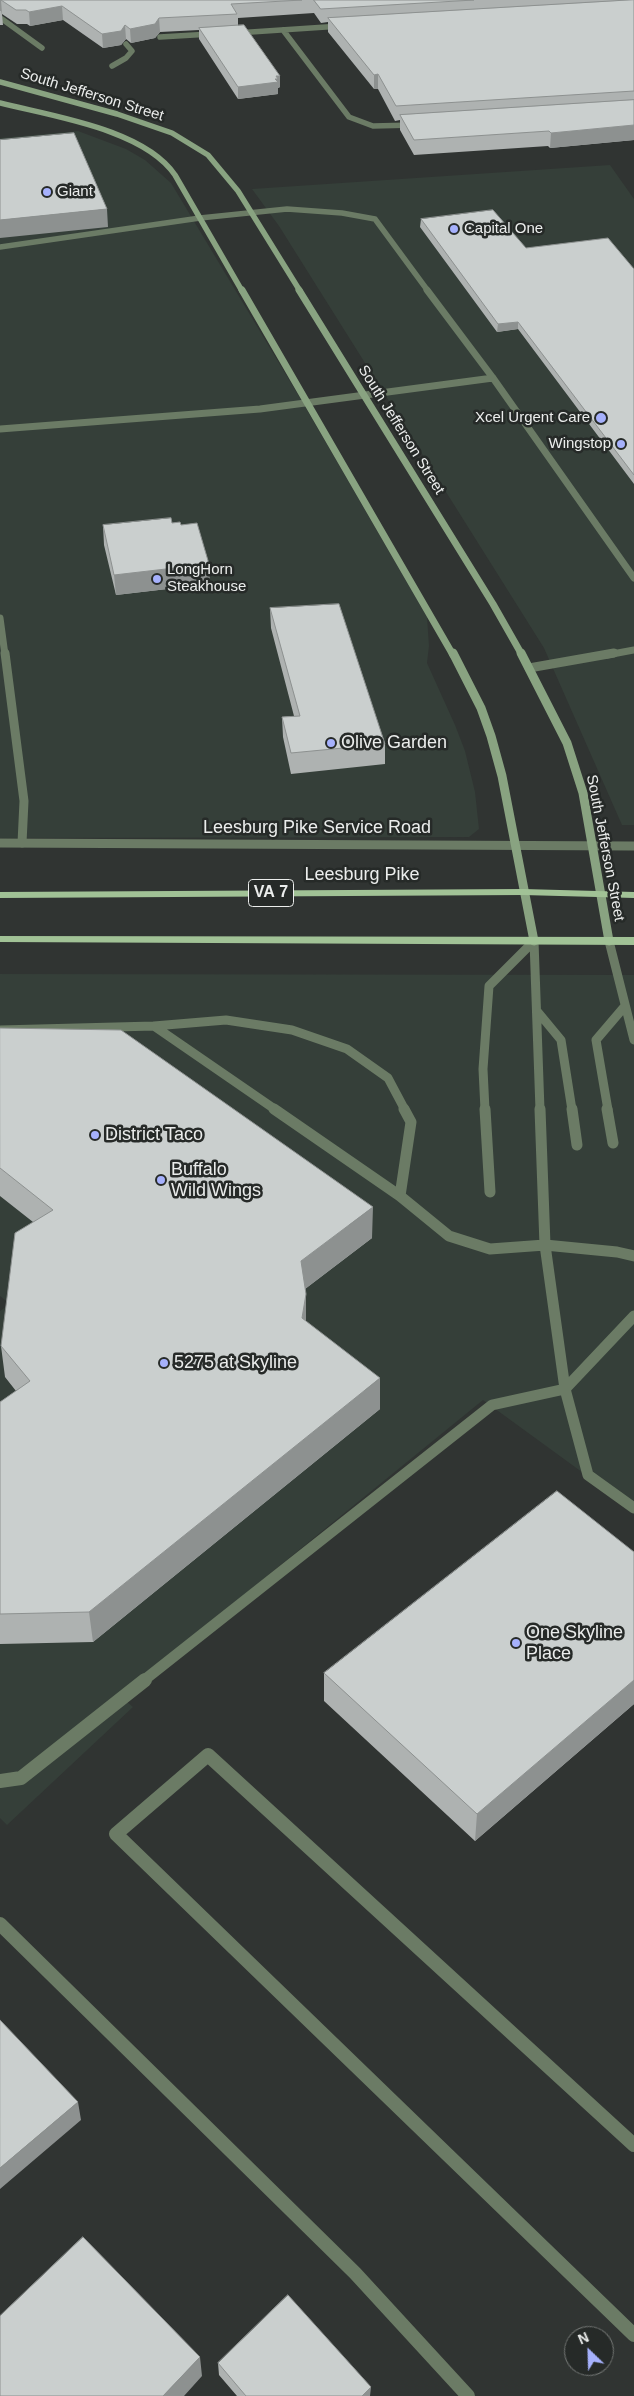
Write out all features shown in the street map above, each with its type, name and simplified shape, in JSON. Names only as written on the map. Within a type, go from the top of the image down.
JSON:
[{"type":"main road","name":"Leesburg Pike","points":[[0,895],[523,892],[634,895]]},
{"type":"main road","points":[[0,939],[634,941]]},
{"type":"street","points":[[2,19],[42,48]]},
{"type":"street","points":[[226,33],[352,26]]},
{"type":"street","points":[[283,30],[349,118],[364,124],[387,126],[426,124]]},
{"type":"street","points":[[160,37],[217,34]]},
{"type":"street","points":[[112,66],[126,58],[132,51],[126,44]]},
{"type":"street","name":"South Jefferson Street","points":[[0,82],[116,114],[172,133],[208,154],[238,191],[493,604],[529,668],[567,743],[583,794],[599,894],[609,941]]},
{"type":"street","name":"South Jefferson Street","points":[[0,103],[127,140],[152,154],[168,166],[452,652],[481,708],[502,776],[534,941]]},
{"type":"street","points":[[0,247],[200,218],[286,210],[342,213],[375,219],[493,378],[634,578]]},
{"type":"street","points":[[0,429],[260,409],[307,401],[493,378]]},
{"type":"street","points":[[0,618],[24,801],[22,843]]},
{"type":"street","points":[[529,668],[634,650]]},
{"type":"street","name":"Leesburg Pike Service Road","points":[[0,843],[634,846]]},
{"type":"street","points":[[534,941],[545,1245],[565,1389],[588,1475],[634,1508]]},
{"type":"street","points":[[490,1192],[483,1069],[489,986],[534,941]]},
{"type":"street","points":[[609,941],[634,1040]]},
{"type":"street","points":[[612,1143],[596,1040],[625,1006]]},
{"type":"street","points":[[537,1011],[561,1040],[577,1145]]},
{"type":"street","points":[[0,1030],[154,1026],[226,1020],[292,1030],[347,1049],[388,1078],[411,1122],[406,1166],[400,1196]]},
{"type":"street","points":[[154,1026],[400,1196],[449,1236],[490,1249],[545,1245],[617,1252],[634,1256]]},
{"type":"street","points":[[0,1781],[21,1778],[492,1405],[565,1389],[634,1316]]},
{"type":"street","points":[[634,2144],[208,1755],[116,1834],[634,2335]]},
{"type":"street","points":[[0,1924],[355,2273],[468,2396]]},
{"type":"shaded area","points":[[78,131],[126,149],[145,160],[171,183],[300,398],[427,617],[429,646],[427,663],[465,751],[475,792],[479,829],[469,837],[0,838],[0,138]]},
{"type":"shaded area","points":[[610,165],[634,199],[634,825],[622,825],[544,648],[279,226],[252,189]]},
{"type":"shaded area","points":[[0,974],[634,975],[634,1510],[483,1400],[120,1696],[133,1707],[7,1825],[0,1818],[0,1311],[10,1304],[0,1296]]},
{"type":"building","points":[[1,0],[302,0],[231,4],[237,14],[159,18],[155,24],[130,29],[125,25],[121,31],[102,34],[62,6],[29,12],[26,10],[16,10]]},
{"type":"building","points":[[314,0],[474,0],[321,9]]},
{"type":"building","points":[[634,0],[634,91],[396,106],[378,74],[374,75],[328,18]]},
{"type":"building","points":[[244,25],[280,76],[276,76],[278,79],[275,79],[278,82],[238,87],[199,28]]},
{"type":"building","points":[[634,100],[634,125],[551,133],[549,131],[414,140],[400,115]]},
{"type":"building","name":"Giant","points":[[74,133],[107,209],[0,220],[0,140]]},
{"type":"building","points":[[493,210],[526,248],[608,238],[634,269],[634,475],[518,322],[498,324],[421,219]]},
{"type":"building","points":[[171,518],[172,523],[180,522],[181,525],[197,523],[209,564],[114,575],[103,525]]},
{"type":"building","points":[[339,604],[385,744],[291,753],[282,717],[300,716],[270,608]]},
{"type":"building","name":"5275 at Skyline","points":[[0,1028],[121,1030],[373,1207],[301,1261],[306,1294],[302,1318],[380,1378],[89,1612],[0,1614],[0,1402],[30,1381],[1,1346],[15,1233],[53,1210],[0,1168]]},
{"type":"building","name":"One Skyline Place","points":[[557,1491],[634,1552],[634,1680],[477,1814],[324,1673]]},
{"type":"building","points":[[0,2020],[78,2102],[0,2168]]},
{"type":"building","points":[[83,2237],[200,2357],[163,2396],[0,2396],[0,2316]]},
{"type":"building","points":[[288,2295],[371,2387],[362,2396],[246,2396],[218,2363]]},
{"type":"place","name":"Giant","points":[[47,192]]},
{"type":"place","name":"Capital One","points":[[454,229]]},
{"type":"place","name":"Xcel Urgent Care","points":[[601,418]]},
{"type":"place","name":"Wingstop","points":[[621,444]]},
{"type":"place","name":"LongHorn Steakhouse","points":[[157,579]]},
{"type":"place","name":"Olive Garden","points":[[331,743]]},
{"type":"place","name":"District Taco","points":[[95,1135]]},
{"type":"place","name":"Buffalo Wild Wings","points":[[161,1180]]},
{"type":"place","name":"5275 at Skyline","points":[[164,1363]]},
{"type":"place","name":"One Skyline Place","points":[[516,1643]]}]
